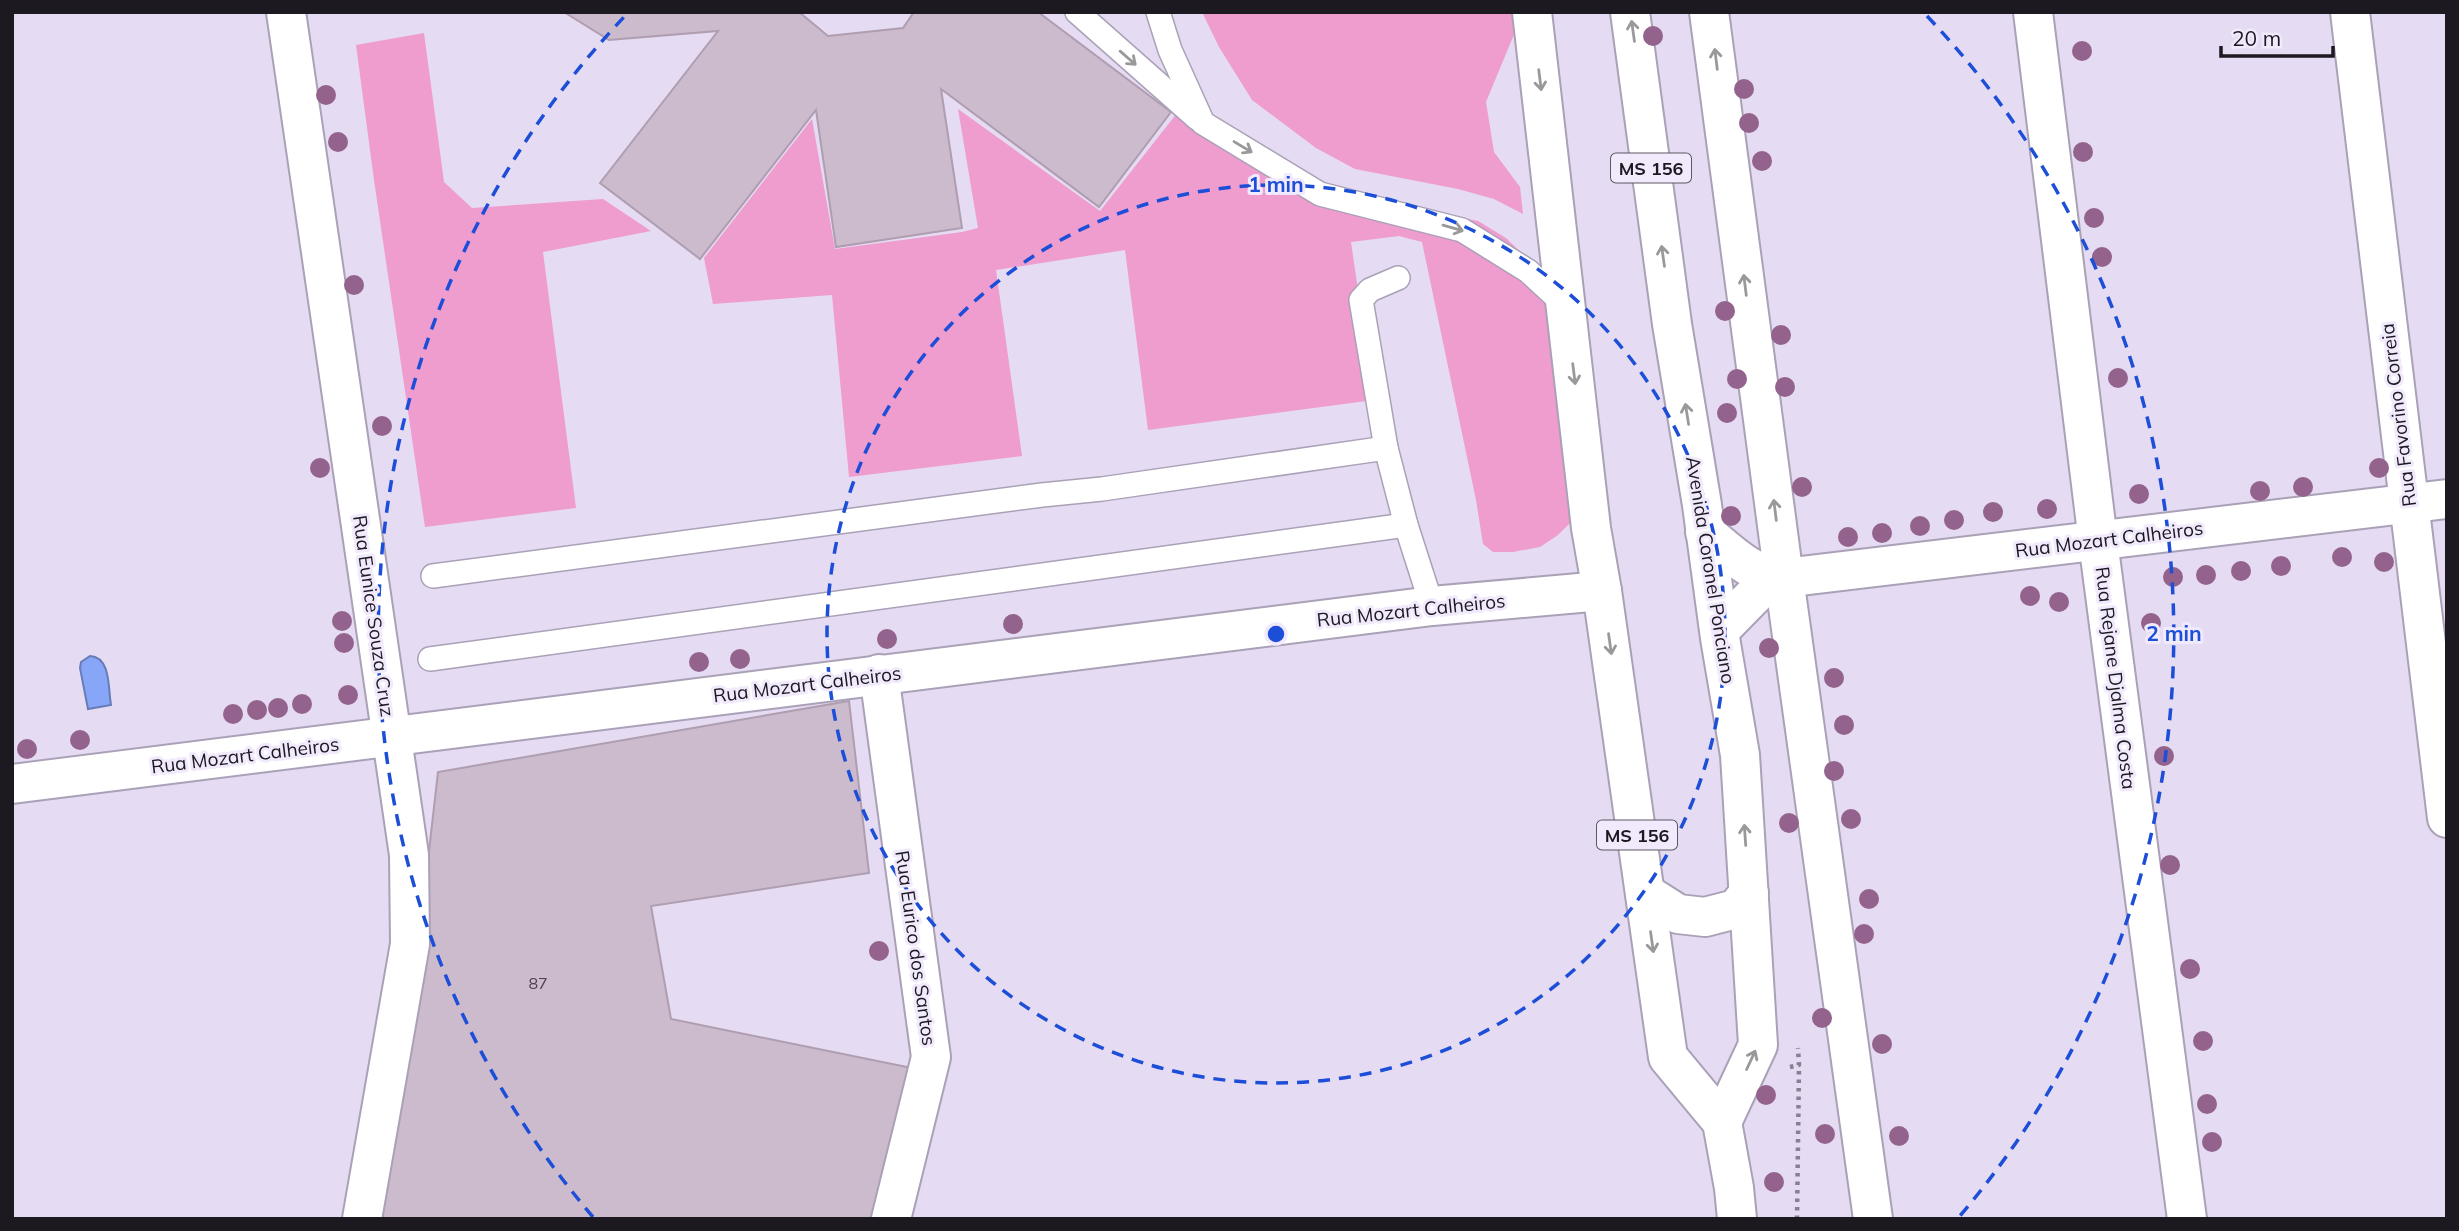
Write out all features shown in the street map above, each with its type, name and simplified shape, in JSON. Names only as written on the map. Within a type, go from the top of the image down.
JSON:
[{"type":"street","name":"Rua Eunice Souza Cruz","points":[[286,12],[409,855],[410,944],[362,1219]]},
{"type":"street","points":[[1532,12],[1566,306]]},
{"type":"street","name":"Avenida Coronel Ponciano","points":[[1630,12],[1672,324],[1740,755],[1758,1045],[1722,1122]]},
{"type":"street","points":[[1709,12],[1777,578],[1873,1219]]},
{"type":"street","name":"Rua Rejane Djalma Costa","points":[[2033,12],[2098,541],[2187,1219]]},
{"type":"street","name":"Rua Favorino Correia","points":[[2350,12],[2447,818]]},
{"type":"street","name":"MS 156","points":[[1566,306],[1591,528],[1668,1057],[1722,1122],[1737,1219]]},
{"type":"street","name":"Rua Mozart Calheiros","points":[[1777,578],[2447,499]]},
{"type":"street","points":[[1705,532],[1742,563],[1777,578]]},
{"type":"street","points":[[1720,630],[1777,578]]},
{"type":"street","name":"Rua Mozart Calheiros","points":[[12,784],[1432,606],[1602,591]]},
{"type":"street","name":"Rua Eurico dos Santos","points":[[879,674],[931,1057],[891,1219]]},
{"type":"street","points":[[1645,893],[1678,914],[1705,917],[1735,909],[1749,893]]},
{"type":"lane","points":[[1077,12],[1203,123],[1320,194],[1462,230],[1528,271],[1566,306]]},
{"type":"lane","points":[[1158,12],[1170,50],[1203,123]]},
{"type":"lane","points":[[1398,278],[1370,290],[1361,300],[1385,448],[1432,606]]},
{"type":"lane","points":[[433,576],[1102,489],[1385,448]]},
{"type":"lane","points":[[430,659],[1406,525]]},
{"type":"path","points":[[1797,1219],[1799,1065]]},
{"type":"shaded area","points":[[1202,12],[1519,12],[1520,20],[1486,102],[1494,152],[1520,187],[1523,214],[1494,199],[1458,189],[1355,169],[1316,148],[1252,100],[1219,47]]},
{"type":"shaded area","points":[[424,33],[444,182],[472,208],[603,199],[651,231],[543,252],[576,508],[425,527],[356,45]]},
{"type":"shaded area","points":[[1181,108],[1328,187],[1478,221],[1506,238],[1534,265],[1556,331],[1575,518],[1558,535],[1540,547],[1513,552],[1493,552],[1483,544],[1422,242],[1399,236],[1351,242],[1374,400],[1148,430],[1125,250],[996,270],[1022,456],[849,477],[832,295],[713,304],[704,258],[812,119],[835,249],[978,228],[958,109],[1100,211]]},
{"type":"water","points":[[90,656],[97,658],[105,667],[111,705],[88,709],[80,668],[81,662]]},
{"type":"building","points":[[564,12],[799,12],[828,36],[903,28],[914,12],[1038,12],[1171,112],[1099,207],[941,89],[962,228],[836,247],[816,110],[700,259],[600,183],[718,31],[609,40]]},
{"type":"building","points":[[849,701],[869,873],[651,906],[671,1019],[912,1068],[873,1219],[369,1219],[418,948],[438,772]]}]
